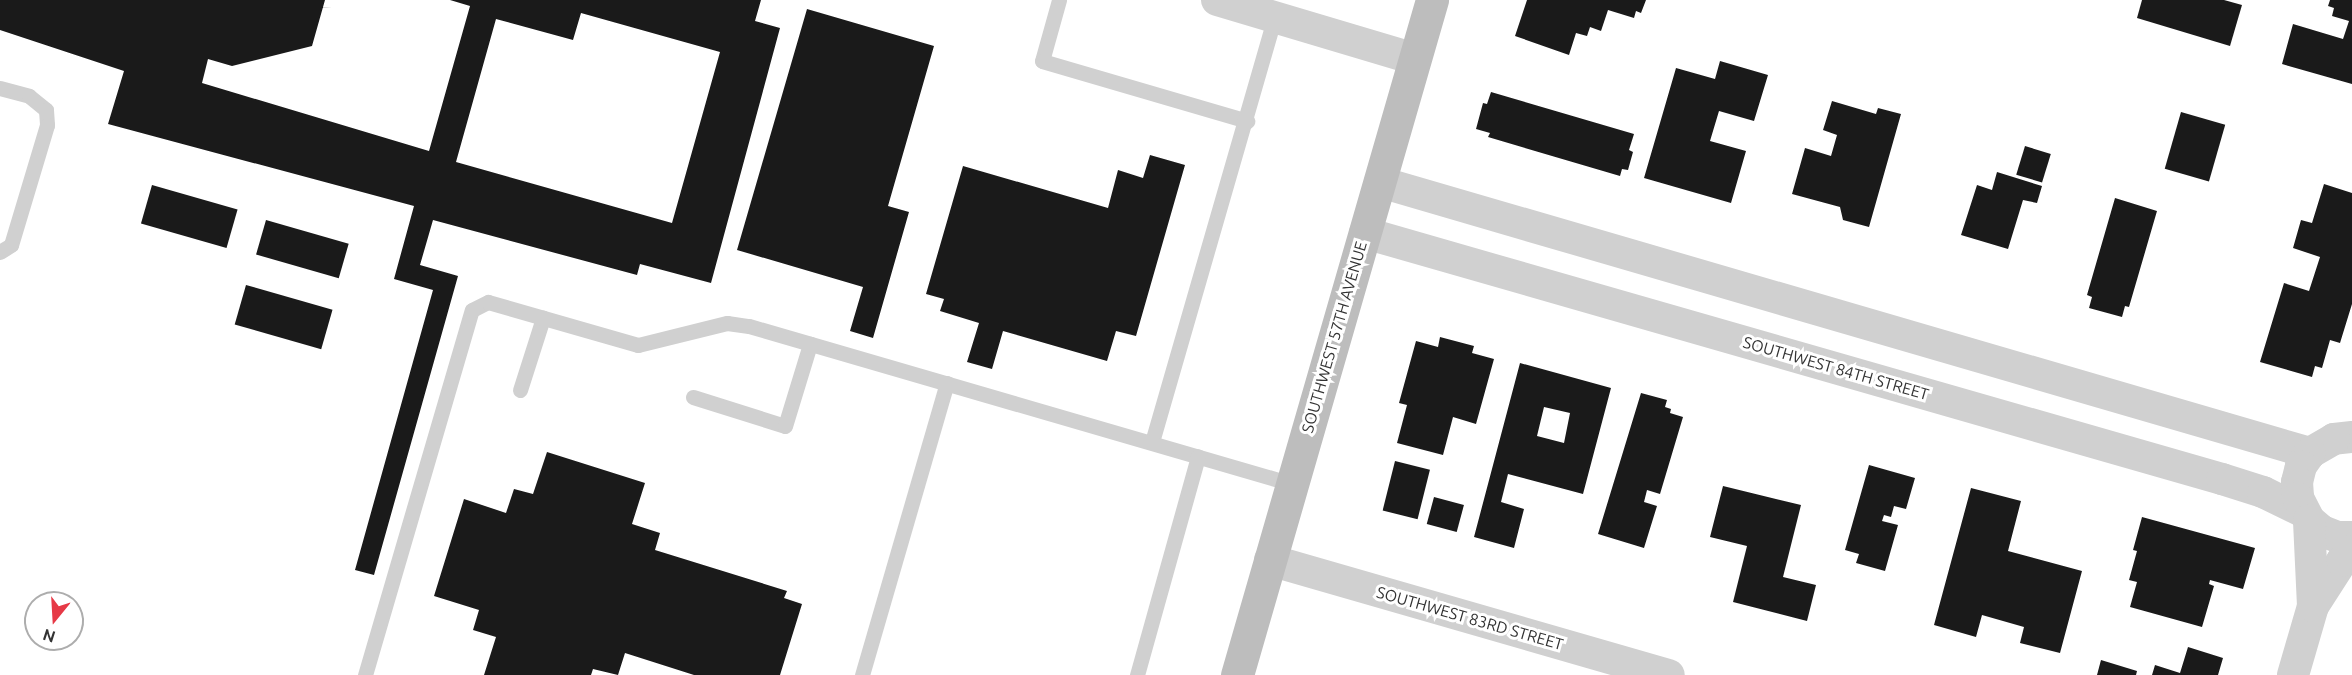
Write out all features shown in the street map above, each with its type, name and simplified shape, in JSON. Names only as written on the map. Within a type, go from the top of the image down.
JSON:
[{"type":"main road","name":"SOUTHWEST 57TH AVENUE","points":[[1237,675],[1432,0]]},
{"type":"street","points":[[1217,0],[1415,58]]},
{"type":"street","points":[[1380,182],[2337,438]]},
{"type":"street","name":"SOUTHWEST 84TH STREET","points":[[1365,233],[2233,482],[2268,495],[2306,516],[2322,531],[2338,537],[2352,537]]},
{"type":"street","points":[[2313,606],[2306,516],[2298,498],[2297,482],[2301,466],[2337,438]]},
{"type":"street","points":[[2293,675],[2313,606],[2342,561],[2352,551]]},
{"type":"street","name":"SOUTHWEST 83RD STREET","points":[[1270,560],[1669,675]]},
{"type":"lane","points":[[1059,0],[1042,61],[1247,121]]},
{"type":"lane","points":[[1152,442],[1247,121],[1275,16]]},
{"type":"lane","points":[[0,88],[29,96],[46,110],[47,125],[11,245],[0,252]]},
{"type":"lane","points":[[365,675],[472,310],[488,302],[638,345],[727,324],[749,326],[1292,484]]},
{"type":"lane","points":[[520,390],[543,318]]},
{"type":"lane","points":[[693,397],[785,426],[810,344]]},
{"type":"lane","points":[[862,675],[947,383]]},
{"type":"lane","points":[[1137,675],[1198,456]]},
{"type":"building","points":[[0,0],[325,0],[312,46],[232,66],[208,59],[202,83],[429,151],[470,6],[450,0],[761,0],[755,21],[780,28],[711,283],[640,264],[637,275],[433,220],[420,265],[458,276],[374,575],[355,570],[433,290],[394,279],[414,206],[108,124],[124,71],[0,30]],"holes":[[[581,13],[720,52],[672,223],[456,162],[496,19],[573,40]]]},
{"type":"building","points":[[1527,0],[1646,0],[1641,13],[1636,11],[1634,18],[1608,10],[1601,31],[1590,27],[1587,36],[1576,33],[1569,55],[1515,36]]},
{"type":"building","points":[[2142,0],[2224,0],[2242,5],[2230,46],[2137,18]]},
{"type":"building","points":[[2330,0],[2352,0],[2352,84],[2282,64],[2293,24],[2343,39],[2349,21],[2332,16],[2334,8],[2328,6]]},
{"type":"building","points":[[807,9],[934,46],[888,206],[909,212],[873,338],[850,331],[863,287],[737,250]]},
{"type":"building","points":[[1720,61],[1768,75],[1754,121],[1719,111],[1710,141],[1746,151],[1731,203],[1644,178],[1676,68],[1715,79]]},
{"type":"building","points":[[1491,92],[1634,134],[1629,150],[1633,152],[1628,170],[1622,169],[1620,176],[1488,137],[1490,133],[1476,129],[1483,103],[1487,104]]},
{"type":"building","points":[[1832,101],[1876,114],[1878,108],[1901,114],[1869,227],[1843,220],[1840,207],[1792,194],[1805,148],[1831,156],[1837,135],[1823,130]]},
{"type":"building","points":[[2181,112],[2225,125],[2209,181],[2165,169]]},
{"type":"building","points":[[2025,146],[2051,154],[2042,183],[2016,175]]},
{"type":"building","points":[[1150,155],[1185,165],[1136,336],[1116,331],[1107,361],[1003,331],[992,369],[967,362],[979,323],[940,311],[944,299],[926,294],[963,166],[1108,208],[1118,170],[1143,178]]},
{"type":"building","points":[[1997,172],[2042,186],[2037,203],[2023,200],[2008,249],[1961,235],[1977,185],[1992,190]]},
{"type":"building","points":[[2324,184],[2352,193],[2352,304],[2340,343],[2330,340],[2322,368],[2315,366],[2312,377],[2260,362],[2284,283],[2309,291],[2320,257],[2293,248],[2301,220],[2312,223]]},
{"type":"building","points":[[152,185],[238,210],[227,248],[141,223]]},
{"type":"building","points":[[2115,198],[2157,211],[2129,307],[2125,306],[2122,317],[2089,308],[2092,297],[2087,295]]},
{"type":"building","points":[[266,220],[349,244],[339,278],[256,255]]},
{"type":"building","points":[[246,285],[333,310],[321,349],[235,324]]},
{"type":"building","points":[[1440,337],[1474,346],[1472,353],[1494,359],[1476,424],[1453,417],[1443,455],[1397,443],[1407,405],[1399,403],[1416,341],[1438,347]]},
{"type":"building","points":[[1520,363],[1611,388],[1583,494],[1508,474],[1501,502],[1524,509],[1514,548],[1474,537]],"holes":[[[1544,407],[1570,413],[1564,443],[1537,436]]]},
{"type":"building","points":[[1641,393],[1667,400],[1665,407],[1671,409],[1670,413],[1683,417],[1660,494],[1647,490],[1644,502],[1657,506],[1644,548],[1598,534]]},
{"type":"building","points":[[547,452],[645,483],[632,524],[660,533],[655,550],[787,591],[784,598],[802,604],[780,675],[694,675],[625,653],[618,675],[593,669],[591,675],[484,675],[496,637],[473,630],[479,610],[434,596],[464,499],[506,513],[514,489],[533,494]]},
{"type":"building","points":[[1395,461],[1430,470],[1418,519],[1383,510]]},
{"type":"building","points":[[1869,465],[1915,478],[1906,509],[1894,506],[1891,517],[1884,515],[1882,521],[1898,525],[1885,571],[1856,563],[1859,554],[1845,550]]},
{"type":"building","points":[[1723,486],[1801,505],[1783,577],[1816,585],[1807,621],[1733,602],[1747,546],[1710,537]]},
{"type":"building","points":[[1971,488],[2021,501],[2008,551],[2082,571],[2060,653],[2020,643],[2024,627],[1982,615],[1976,637],[1934,625]]},
{"type":"building","points":[[1434,497],[1464,505],[1457,532],[1427,524]]},
{"type":"building","points":[[2142,517],[2255,548],[2243,589],[2210,580],[2209,584],[2214,586],[2202,627],[2130,607],[2137,582],[2129,580],[2137,551],[2133,550]]},
{"type":"building","points":[[2188,647],[2223,658],[2218,675],[2152,675],[2155,665],[2180,673]]},
{"type":"building","points":[[2101,660],[2137,671],[2136,675],[2097,675]]}]
